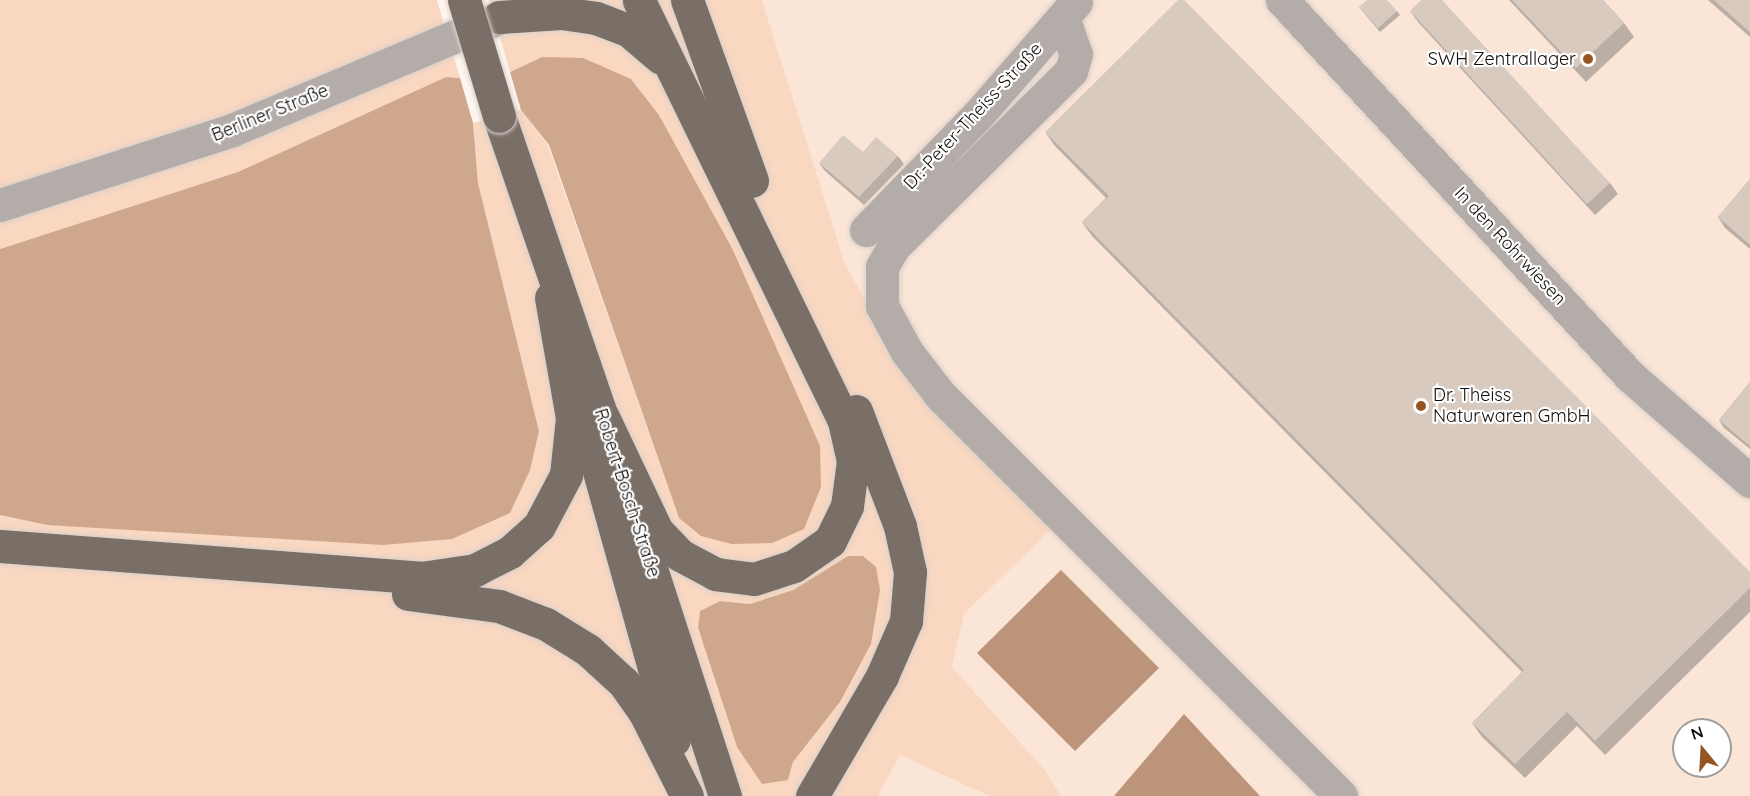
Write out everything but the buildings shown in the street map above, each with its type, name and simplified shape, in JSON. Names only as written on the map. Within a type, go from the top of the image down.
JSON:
[{"type":"main road","name":"Robert-Bosch-Straße","points":[[464,0],[523,192],[603,417],[725,796]]},
{"type":"main road","points":[[603,417],[657,531],[680,555],[715,574],[754,579],[794,566],[830,541],[847,506],[853,461],[844,421],[639,0]]},
{"type":"main road","points":[[687,0],[739,151],[878,459],[910,572],[906,621],[897,643],[812,796]]},
{"type":"main road","points":[[499,17],[561,13],[596,18],[628,30],[670,66]]},
{"type":"main road","name":"Robert-Bosch-Straße","points":[[523,192],[688,796]]},
{"type":"main road","points":[[440,587],[510,552],[539,526],[558,496],[572,418],[551,298]]},
{"type":"main road","points":[[0,546],[401,585]]},
{"type":"main road","points":[[0,566],[440,587],[499,606],[546,624],[588,650],[624,683],[645,713],[688,796]]},
{"type":"street","name":"Berliner Straße","points":[[0,205],[232,130],[499,17],[532,0]]},
{"type":"street","name":"In den Rohrwiesen","points":[[1282,0],[1631,377],[1750,481]]},
{"type":"street","name":"Dr.-Peter-Theiss-Straße","points":[[866,230],[1070,9]]},
{"type":"street","points":[[1070,9],[1076,54],[1071,71],[894,246],[880,278],[882,306],[907,352],[941,396],[1341,796]]},
{"type":"shaded area","points":[[0,0],[437,0],[460,78],[446,77],[238,172],[0,249]]},
{"type":"shaded area","points":[[489,0],[762,0],[845,264],[911,381],[1056,524],[964,614],[952,667],[1044,769],[1061,796],[989,796],[900,755],[878,796],[0,796],[0,515],[47,525],[539,431],[478,183],[473,123],[521,110],[548,145],[679,518],[732,248],[659,115],[631,79],[542,57],[510,72]],"holes":[[[848,556],[840,702],[793,762],[788,780],[737,747],[698,629],[700,611],[720,601],[750,604],[793,590]]]},
{"type":"shaded area","points":[[762,0],[1750,0],[1750,796],[1061,796],[1044,769],[952,667],[964,614],[1056,523],[911,381],[845,264]]},
{"type":"shaded area","points":[[542,57],[583,58],[631,79],[659,115],[732,248],[820,446],[821,487],[804,529],[772,543],[732,544],[701,536],[679,518],[549,145],[521,110],[510,72]]},
{"type":"shaded area","points":[[446,77],[460,78],[473,123],[478,183],[539,431],[530,470],[510,513],[452,539],[383,545],[47,525],[0,515],[0,249],[238,172]]},
{"type":"shaded area","points":[[848,556],[863,556],[876,567],[880,590],[871,644],[840,702],[793,762],[788,780],[762,784],[737,747],[698,628],[700,611],[720,601],[750,604],[793,590]]},
{"type":"shaded area","points":[[1061,570],[1159,668],[1075,751],[977,653]]},
{"type":"shaded area","points":[[1184,714],[1260,796],[1114,796]]},
{"type":"shaded area","points":[[900,755],[989,796],[878,796]]},
{"type":"place","name":"SWH Zentrallager","points":[[1588,59]]},
{"type":"place","name":"Dr. Theiss Naturwaren GmbH","points":[[1421,406]]}]
